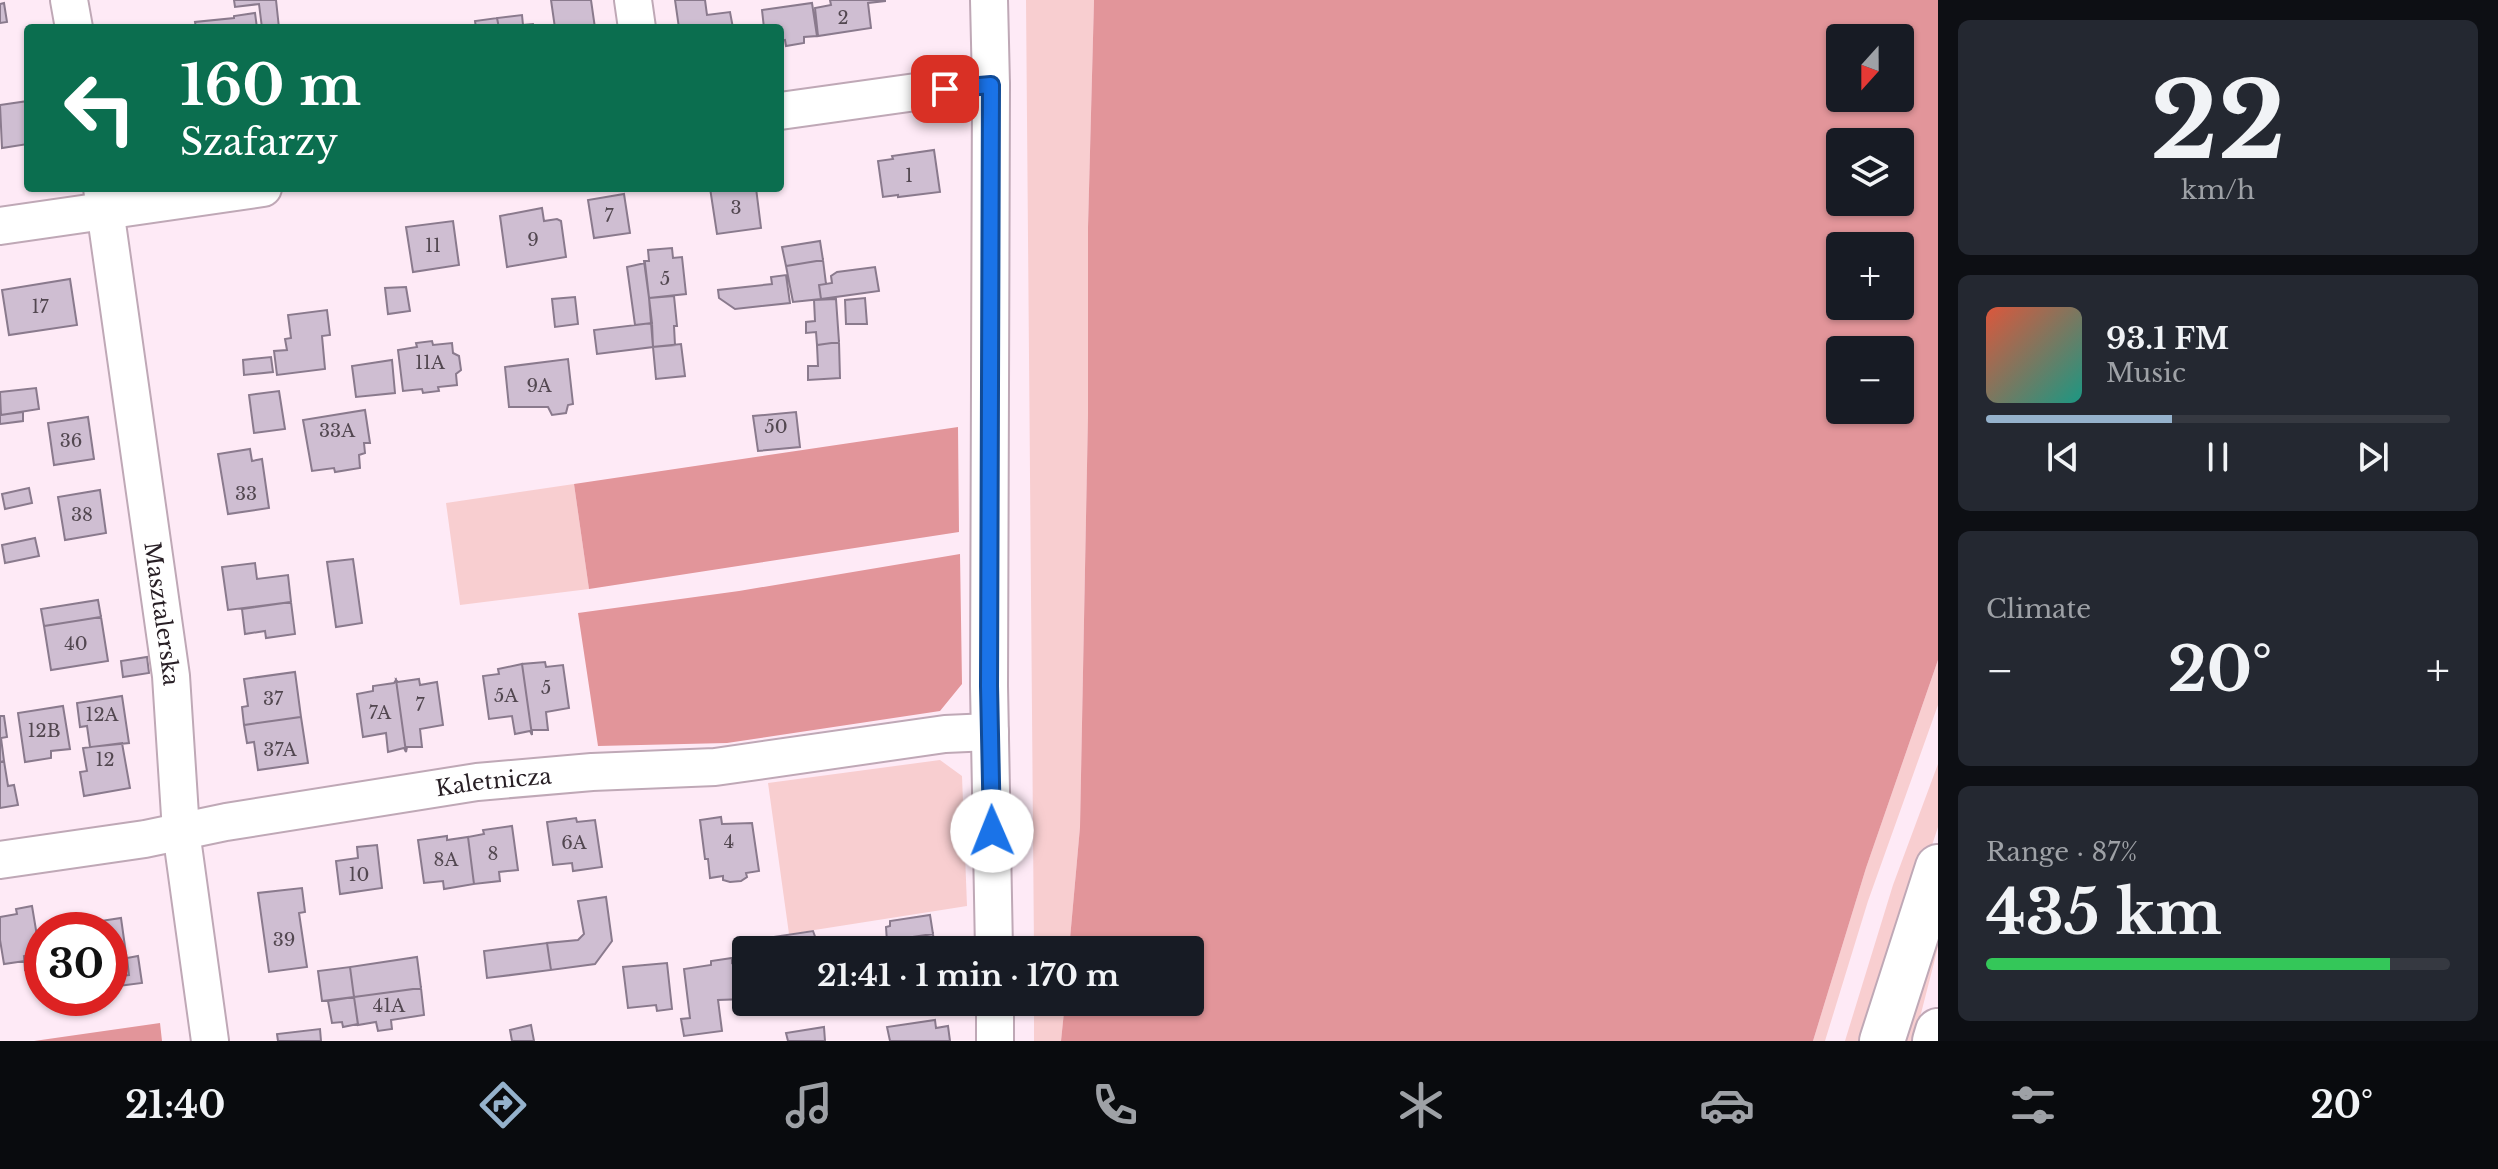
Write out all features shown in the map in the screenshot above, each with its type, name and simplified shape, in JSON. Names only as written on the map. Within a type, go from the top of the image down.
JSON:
[{"type":"main road","points":[[1882,1041],[1938,867]]},
{"type":"main road","points":[[1935,1041],[1938,1031]]},
{"type":"street","points":[[69,0],[73,24]]},
{"type":"street","points":[[633,0],[636,24]]},
{"type":"street","points":[[989,0],[990,732],[994,936]]},
{"type":"street","points":[[784,110],[991,85]]},
{"type":"street","points":[[0,226],[103,199],[205,192]]},
{"type":"street","name":"Masztalerska","points":[[103,199],[171,676],[181,831],[210,1041]]},
{"type":"street","name":"Kaletnicza","points":[[0,860],[145,839],[477,782],[579,772],[715,767],[945,734],[990,732]]},
{"type":"street","points":[[995,1016],[995,1041]]},
{"type":"shaded area","points":[[1026,0],[1094,0],[1080,827],[1070,936],[1034,936]]},
{"type":"shaded area","points":[[1094,0],[1938,0],[1938,660],[1866,868],[1813,1041],[1061,1041],[1064,1016],[1204,1016],[1204,936],[1070,936],[1080,827],[1088,414],[1088,227]]},
{"type":"shaded area","points":[[958,427],[959,532],[589,589],[574,484]]},
{"type":"shaded area","points":[[574,484],[589,589],[460,605],[446,503]]},
{"type":"shaded area","points":[[960,554],[962,684],[940,711],[727,743],[598,746],[578,613],[739,591]]},
{"type":"shaded area","points":[[1938,660],[1938,705],[1868,901],[1825,1041],[1813,1041],[1866,868]]},
{"type":"shaded area","points":[[940,760],[962,776],[967,906],[789,934],[768,783]]},
{"type":"shaded area","points":[[1938,764],[1938,827],[1868,1041],[1845,1041],[1893,885]]},
{"type":"shaded area","points":[[1938,909],[1938,947],[1914,1041],[1897,1041]]},
{"type":"shaded area","points":[[1034,1016],[1064,1016],[1061,1041],[1034,1041]]},
{"type":"shaded area","points":[[160,1023],[162,1041],[34,1041]]},
{"type":"building","points":[[234,0],[276,0],[279,24],[262,24],[259,4],[235,7]]},
{"type":"building","points":[[551,0],[591,0],[594,24],[554,24]]},
{"type":"building","points":[[675,0],[705,0],[707,15],[730,12],[732,24],[678,24]]},
{"type":"building","points":[[830,0],[885,1],[868,3],[871,28],[818,36],[815,8],[831,5]]},
{"type":"building","points":[[4,3],[7,22],[0,23],[0,4]]},
{"type":"building","points":[[812,3],[817,36],[804,37],[804,43],[786,46],[784,24],[764,24],[762,10]]},
{"type":"building","points":[[255,13],[256,24],[195,24],[195,22]]},
{"type":"building","points":[[522,15],[523,24],[498,24],[497,18]]},
{"type":"building","points":[[497,18],[498,24],[475,24],[475,21]]},
{"type":"building","points":[[24,102],[24,145],[2,148],[0,105]]},
{"type":"building","points":[[934,150],[940,192],[883,197],[878,161]]},
{"type":"building","points":[[711,192],[756,192],[761,228],[717,234]]},
{"type":"building","points":[[624,194],[630,233],[594,238],[588,200]]},
{"type":"building","points":[[542,208],[544,221],[561,221],[566,257],[507,267],[500,216]]},
{"type":"building","points":[[453,221],[459,265],[413,272],[406,227]]},
{"type":"building","points":[[820,241],[823,260],[786,266],[782,247]]},
{"type":"building","points":[[672,248],[673,258],[682,257],[686,294],[649,298],[644,261],[649,261],[648,250]]},
{"type":"building","points":[[823,260],[826,284],[819,285],[821,299],[793,302],[786,266]]},
{"type":"building","points":[[645,263],[652,323],[635,325],[627,267]]},
{"type":"building","points":[[875,267],[879,291],[821,299],[819,285],[832,283],[831,276],[837,272]]},
{"type":"building","points":[[786,275],[790,303],[735,309],[719,298],[718,290],[772,284],[771,277]]},
{"type":"building","points":[[70,279],[77,325],[9,335],[2,290]]},
{"type":"building","points":[[406,287],[410,311],[388,314],[385,288]]},
{"type":"building","points":[[674,296],[675,345],[653,347],[649,298]]},
{"type":"building","points":[[575,297],[578,324],[555,327],[552,299]]},
{"type":"building","points":[[865,298],[867,324],[846,324],[845,300]]},
{"type":"building","points":[[836,299],[839,342],[817,345],[816,332],[806,333],[806,322],[815,321],[814,300]]},
{"type":"building","points":[[327,310],[330,335],[322,336],[325,369],[277,375],[274,351],[287,350],[285,339],[291,338],[288,315]]},
{"type":"building","points":[[652,323],[653,347],[597,354],[594,330]]},
{"type":"building","points":[[432,341],[433,345],[452,343],[453,353],[459,356],[461,370],[456,374],[457,385],[438,387],[439,391],[423,393],[422,389],[403,391],[398,350]]},
{"type":"building","points":[[839,342],[840,378],[808,380],[808,366],[818,366],[817,345]]},
{"type":"building","points":[[681,344],[685,376],[656,379],[653,347]]},
{"type":"building","points":[[271,357],[273,372],[244,375],[243,360]]},
{"type":"building","points":[[568,359],[573,404],[568,405],[566,413],[552,415],[548,407],[509,407],[505,367]]},
{"type":"building","points":[[392,360],[395,393],[356,397],[352,366]]},
{"type":"building","points":[[36,388],[39,409],[1,415],[0,392]]},
{"type":"building","points":[[279,391],[285,429],[254,433],[249,395]]},
{"type":"building","points":[[365,410],[370,443],[364,443],[365,453],[359,455],[360,468],[335,472],[334,468],[312,471],[303,420]]},
{"type":"building","points":[[23,412],[23,421],[0,424],[0,415]]},
{"type":"building","points":[[796,412],[800,447],[758,451],[753,416]]},
{"type":"building","points":[[88,417],[94,459],[54,465],[48,423]]},
{"type":"building","points":[[250,449],[252,461],[262,459],[269,508],[228,514],[218,454]]},
{"type":"building","points":[[29,488],[32,503],[5,509],[2,494]]},
{"type":"building","points":[[100,490],[106,533],[65,540],[58,497]]},
{"type":"building","points":[[35,538],[39,556],[5,563],[2,545]]},
{"type":"building","points":[[353,559],[362,623],[336,627],[327,562]]},
{"type":"building","points":[[255,563],[257,579],[288,575],[291,602],[228,610],[222,567]]},
{"type":"building","points":[[98,600],[101,617],[44,626],[41,609]]},
{"type":"building","points":[[291,602],[295,634],[266,638],[265,631],[245,634],[242,609]]},
{"type":"building","points":[[101,617],[108,661],[51,670],[44,626]]},
{"type":"building","points":[[147,657],[149,673],[123,677],[121,661]]},
{"type":"building","points":[[545,662],[546,667],[563,665],[569,708],[546,712],[548,730],[532,730],[532,735],[522,664]]},
{"type":"building","points":[[522,664],[532,735],[530,731],[515,734],[512,716],[489,719],[483,676],[499,674],[498,669]]},
{"type":"building","points":[[295,672],[301,717],[244,725],[242,707],[248,706],[244,679]]},
{"type":"building","points":[[419,679],[420,685],[437,682],[443,725],[420,729],[422,747],[407,747],[406,752],[396,680]]},
{"type":"building","points":[[396,680],[406,752],[404,748],[388,752],[386,733],[363,737],[357,694],[373,691],[373,686]]},
{"type":"building","points":[[122,696],[129,743],[90,747],[87,726],[80,727],[77,703]]},
{"type":"building","points":[[63,706],[70,749],[51,751],[51,758],[25,762],[18,713]]},
{"type":"building","points":[[0,716],[4,716],[7,737],[1,738],[4,761],[0,762]]},
{"type":"building","points":[[301,717],[308,763],[258,770],[254,742],[247,743],[244,725]]},
{"type":"building","points":[[122,743],[130,788],[84,796],[80,772],[87,771],[83,748]]},
{"type":"building","points":[[4,761],[8,786],[14,785],[18,805],[0,808],[0,762]]},
{"type":"building","points":[[721,817],[722,824],[752,823],[759,871],[746,873],[747,877],[741,881],[730,882],[723,880],[723,876],[710,878],[700,820]]},
{"type":"building","points":[[576,818],[577,822],[595,820],[602,867],[573,871],[572,863],[553,865],[547,822]]},
{"type":"building","points":[[512,826],[518,870],[499,872],[500,881],[474,884],[468,837],[484,834],[483,830]]},
{"type":"building","points":[[447,836],[447,840],[468,837],[474,884],[444,889],[443,881],[424,883],[418,840]]},
{"type":"building","points":[[377,845],[382,888],[340,894],[336,861],[358,858],[357,847]]},
{"type":"building","points":[[302,888],[305,912],[299,913],[307,967],[269,972],[258,893]]},
{"type":"building","points":[[606,897],[612,941],[595,964],[551,970],[547,943],[578,940],[584,934],[578,901]]},
{"type":"building","points":[[32,906],[33,912],[24,912],[24,961],[4,964],[0,917],[17,914],[16,909]]},
{"type":"building","points":[[930,915],[933,934],[887,936],[886,927],[890,926],[890,921]]},
{"type":"building","points":[[813,931],[815,936],[780,936]]},
{"type":"building","points":[[547,943],[551,970],[487,978],[484,951]]},
{"type":"building","points":[[138,956],[142,983],[128,985],[128,958]]},
{"type":"building","points":[[417,957],[421,988],[354,997],[350,967]]},
{"type":"building","points":[[732,958],[732,1000],[718,1000],[722,1031],[684,1036],[681,1019],[690,1018],[684,969],[711,965],[711,961]]},
{"type":"building","points":[[667,963],[672,1009],[657,1011],[656,1005],[628,1008],[623,967]]},
{"type":"building","points":[[350,967],[354,997],[322,1001],[318,971]]},
{"type":"building","points":[[421,988],[424,1015],[391,1020],[392,1029],[378,1031],[376,1022],[358,1025],[354,997]]},
{"type":"building","points":[[354,997],[358,1024],[343,1027],[342,1022],[332,1023],[328,1001]]},
{"type":"building","points":[[935,1020],[936,1028],[948,1026],[950,1041],[890,1041],[887,1027]]},
{"type":"building","points":[[531,1025],[534,1041],[512,1041],[510,1030]]},
{"type":"building","points":[[824,1027],[825,1041],[788,1041],[786,1033]]},
{"type":"building","points":[[320,1029],[321,1041],[278,1041],[277,1034]]},
{"type":"route","points":[[945,89],[991,85],[989,686],[992,831]]}]
